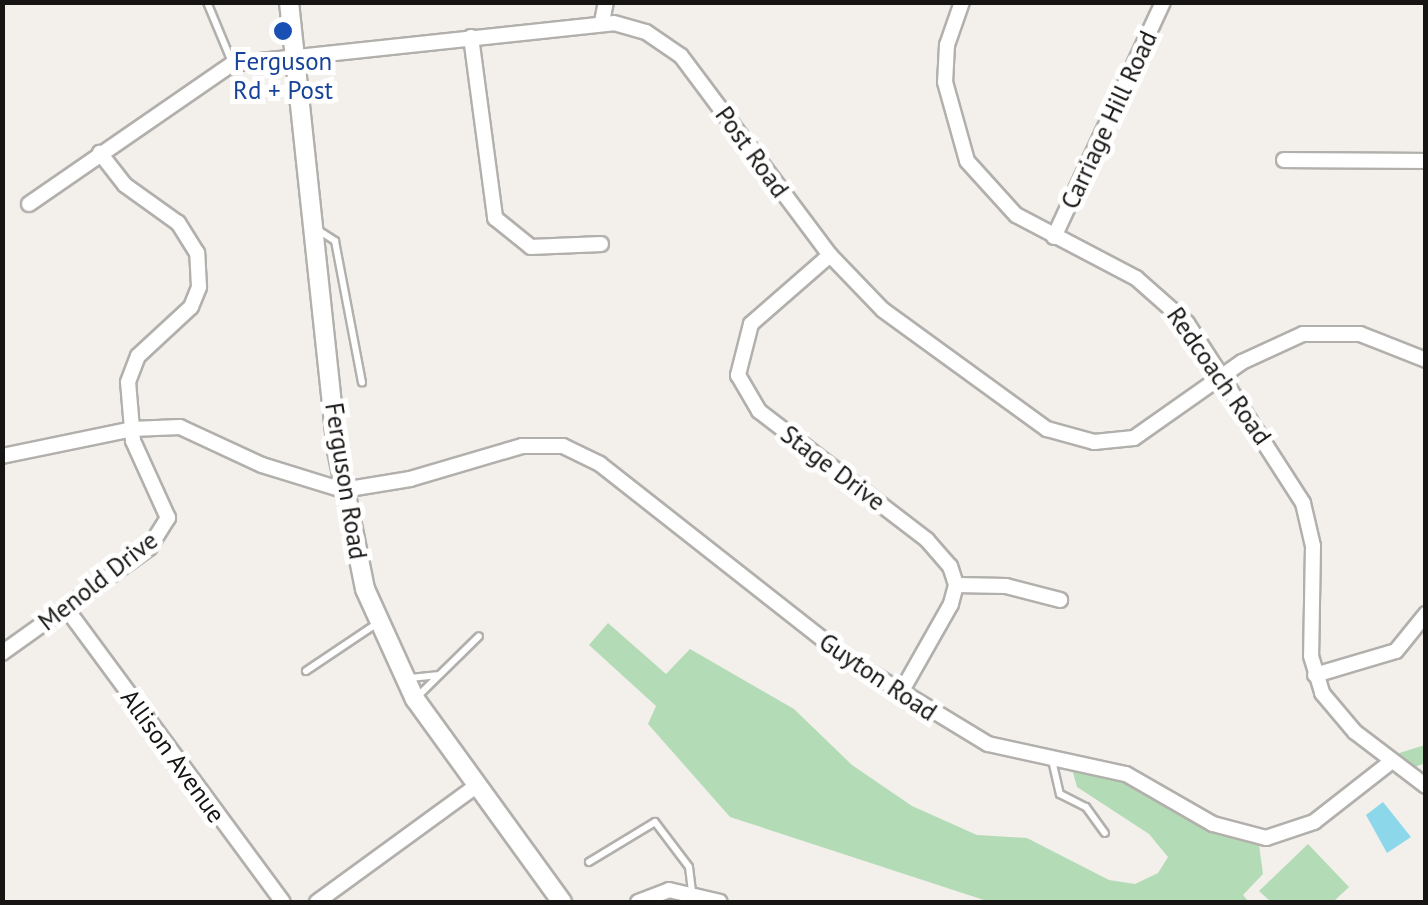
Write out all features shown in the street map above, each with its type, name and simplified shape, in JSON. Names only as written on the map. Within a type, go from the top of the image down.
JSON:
[{"type":"street","name":"Ferguson Road","points":[[289,2],[343,490],[378,623],[415,699],[562,902]]},
{"type":"street","points":[[602,22],[606,2]]},
{"type":"street","name":"Redcoach Road","points":[[962,2],[945,56],[955,135],[990,192],[1054,237],[1164,299],[1223,376],[1307,514],[1314,546],[1315,676]]},
{"type":"street","name":"Carriage Hill Road","points":[[1054,237],[1163,2]]},
{"type":"street","name":"Post Road","points":[[29,204],[232,64],[602,22],[646,32],[681,56],[830,255],[919,340],[1060,434],[1106,444],[1134,438],[1261,350],[1317,332],[1375,337],[1426,360]]},
{"type":"street","points":[[471,37],[495,218],[530,247],[601,244]]},
{"type":"street","name":"Menold Drive","points":[[2,654],[149,548],[165,527],[168,508],[136,449],[130,373],[138,356],[191,307],[199,264],[186,231],[125,184],[100,153]]},
{"type":"street","points":[[1284,160],[1426,160]]},
{"type":"street","name":"Stage Drive","points":[[830,255],[751,324],[738,358],[742,388],[759,411],[938,550],[956,586]]},
{"type":"street","points":[[2,456],[132,428],[180,427],[262,465],[343,490]]},
{"type":"street","name":"Guyton Road","points":[[343,490],[410,479],[522,446],[570,448],[900,694],[988,744],[1126,774],[1213,824],[1266,838],[1314,822],[1392,762]]},
{"type":"street","points":[[900,694],[956,586],[1006,586],[1060,600]]},
{"type":"street","name":"Allison Avenue","points":[[66,608],[283,902]]},
{"type":"street","points":[[1422,776],[1392,762],[1333,710],[1315,676],[1396,651],[1426,614]]},
{"type":"street","points":[[318,902],[476,786]]},
{"type":"street","points":[[638,902],[663,890],[720,902]]},
{"type":"lane","points":[[207,2],[232,64]]},
{"type":"lane","points":[[314,227],[335,241],[362,382]]},
{"type":"lane","points":[[306,671],[378,623]]},
{"type":"lane","points":[[415,699],[479,636]]},
{"type":"lane","points":[[404,679],[438,675]]},
{"type":"lane","points":[[1052,760],[1060,794],[1086,806],[1105,833]]},
{"type":"lane","points":[[589,862],[655,822],[690,868],[692,894]]},
{"type":"green space","points":[[608,623],[666,674],[690,649],[794,709],[852,765],[912,806],[977,835],[1027,838],[1109,880],[1135,884],[1158,873],[1168,857],[1149,834],[1077,787],[1070,762],[1092,765],[1199,817],[1258,837],[1263,874],[1243,895],[1249,902],[990,902],[730,817],[648,724],[656,706],[589,645]]},
{"type":"green space","points":[[1425,745],[1425,763],[1415,767],[1396,754]]},
{"type":"green space","points":[[1308,844],[1349,887],[1333,902],[1271,902],[1259,891]]},
{"type":"water","points":[[1383,802],[1411,837],[1387,853],[1366,815]]},
{"type":"place","name":"Ferguson Rd + Post","points":[[283,31]]}]
